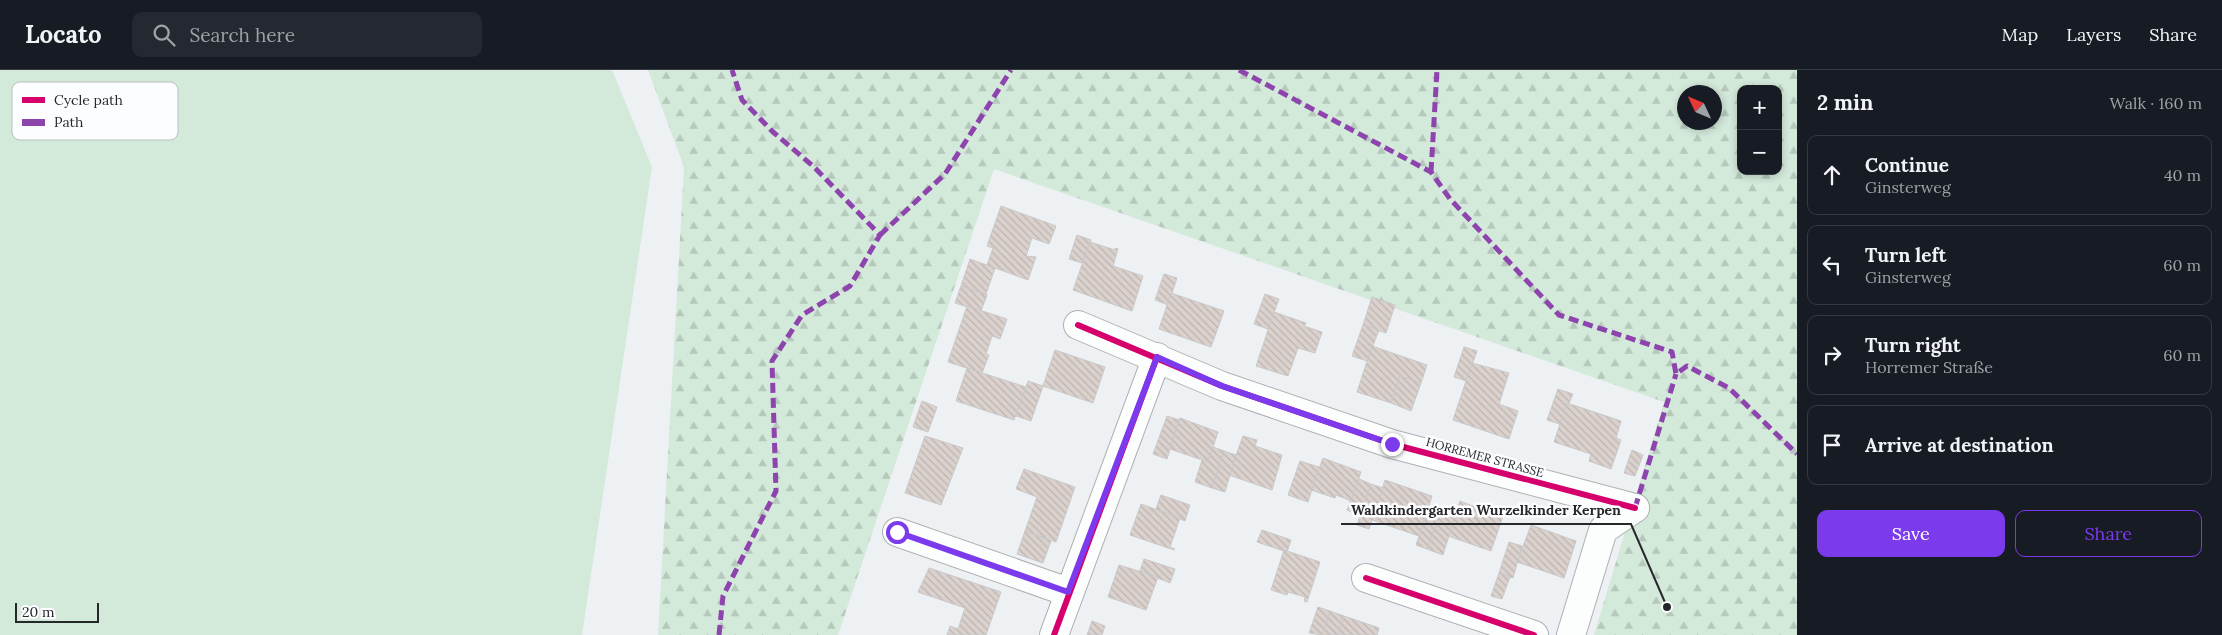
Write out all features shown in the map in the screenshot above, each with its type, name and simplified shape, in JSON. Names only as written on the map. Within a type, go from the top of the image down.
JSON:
[{"type":"street","name":"HORREMER STRASSE","points":[[1078,325],[1222,386],[1392,444],[1635,508],[1603,530],[1571,635]]},
{"type":"street","points":[[1054,635],[1068,592],[1157,357]]},
{"type":"street","points":[[897,532],[1068,592]]},
{"type":"street","points":[[1366,578],[1534,635]]},
{"type":"green space","points":[[0,70],[612,70],[652,167],[582,635],[0,635]]},
{"type":"green space","points":[[648,70],[1797,70],[1797,635],[1594,635],[1664,402],[994,169],[838,635],[658,635],[684,167]]},
{"type":"building","points":[[1001,206],[1056,226],[1049,244],[1032,238],[1026,256],[1036,257],[1028,280],[987,265],[993,248],[987,246]]},
{"type":"building","points":[[1077,235],[1091,240],[1082,263],[1069,259]]},
{"type":"building","points":[[1090,242],[1115,250],[1115,248],[1118,249],[1113,266],[1143,276],[1132,311],[1073,290]]},
{"type":"building","points":[[970,259],[995,268],[986,294],[961,286]]},
{"type":"building","points":[[1164,274],[1177,278],[1168,305],[1155,300]]},
{"type":"building","points":[[961,286],[987,295],[981,311],[955,303]]},
{"type":"building","points":[[1171,293],[1224,311],[1211,347],[1159,329]]},
{"type":"building","points":[[1265,294],[1279,299],[1268,329],[1254,324]]},
{"type":"building","points":[[1372,297],[1395,305],[1386,333],[1363,325]]},
{"type":"building","points":[[967,306],[1007,319],[1000,339],[992,336],[986,354],[989,355],[982,373],[948,362]]},
{"type":"building","points":[[1274,312],[1306,323],[1304,326],[1322,332],[1315,353],[1298,348],[1288,376],[1256,366]]},
{"type":"building","points":[[1363,325],[1379,330],[1367,361],[1352,356]]},
{"type":"building","points":[[1372,346],[1427,365],[1421,383],[1400,376],[1391,403],[1357,392]]},
{"type":"building","points":[[1464,347],[1477,351],[1466,381],[1454,377]]},
{"type":"building","points":[[1055,350],[1105,367],[1093,403],[1043,386]]},
{"type":"building","points":[[1472,363],[1509,373],[1499,404],[1518,411],[1509,439],[1453,420]]},
{"type":"building","points":[[967,368],[1026,387],[1014,420],[956,401]]},
{"type":"building","points":[[1400,376],[1421,383],[1411,411],[1391,403]]},
{"type":"building","points":[[1028,381],[1043,386],[1031,421],[1016,416]]},
{"type":"building","points":[[1558,389],[1573,394],[1560,424],[1547,420]]},
{"type":"building","points":[[922,401],[937,407],[928,432],[913,427]]},
{"type":"building","points":[[1567,403],[1621,421],[1616,438],[1621,440],[1611,469],[1589,461],[1591,454],[1554,442]]},
{"type":"building","points":[[1167,416],[1179,420],[1167,459],[1153,454]]},
{"type":"building","points":[[1180,418],[1218,432],[1208,462],[1170,449]]},
{"type":"building","points":[[925,436],[963,448],[941,505],[905,493]]},
{"type":"building","points":[[1243,436],[1257,440],[1255,446],[1282,455],[1272,490],[1229,475]]},
{"type":"building","points":[[1213,447],[1224,451],[1212,488],[1195,482],[1202,460],[1208,462]]},
{"type":"building","points":[[1632,450],[1643,455],[1635,476],[1624,473]]},
{"type":"building","points":[[1224,451],[1236,455],[1225,492],[1212,488]]},
{"type":"building","points":[[1323,458],[1361,472],[1351,501],[1336,495],[1335,498],[1311,490]]},
{"type":"building","points":[[1300,461],[1319,467],[1308,502],[1288,495]]},
{"type":"building","points":[[1024,469],[1075,487],[1056,542],[1025,531],[1037,497],[1016,489]]},
{"type":"building","points":[[1359,479],[1371,484],[1360,515],[1347,510]]},
{"type":"building","points":[[1385,480],[1432,496],[1419,536],[1372,520]]},
{"type":"building","points":[[1371,484],[1383,488],[1369,529],[1357,525]]},
{"type":"building","points":[[1161,495],[1190,505],[1185,521],[1156,509]]},
{"type":"building","points":[[1460,501],[1501,517],[1503,516],[1491,551],[1448,536]]},
{"type":"building","points":[[1141,504],[1180,518],[1170,547],[1174,550],[1130,535]]},
{"type":"building","points":[[1440,512],[1455,516],[1443,555],[1427,549]]},
{"type":"building","points":[[1427,513],[1439,517],[1427,549],[1416,545]]},
{"type":"building","points":[[1531,525],[1576,541],[1564,578],[1517,562]]},
{"type":"building","points":[[1262,530],[1291,540],[1287,552],[1257,542]]},
{"type":"building","points":[[1025,531],[1051,541],[1043,563],[1017,554]]},
{"type":"building","points":[[1509,542],[1522,546],[1513,578],[1499,573]]},
{"type":"building","points":[[1284,550],[1320,562],[1307,602],[1304,601],[1305,597],[1288,592],[1287,595],[1271,590]]},
{"type":"building","points":[[1144,559],[1175,569],[1170,583],[1140,571]]},
{"type":"building","points":[[1119,565],[1158,577],[1146,610],[1108,597]]},
{"type":"building","points":[[929,568],[1001,592],[986,635],[947,635],[950,626],[958,629],[965,608],[918,592]]},
{"type":"building","points":[[1499,573],[1510,577],[1502,599],[1491,596]]},
{"type":"building","points":[[1318,607],[1330,611],[1322,635],[1309,633]]},
{"type":"building","points":[[1330,611],[1344,616],[1338,635],[1322,635]]},
{"type":"building","points":[[1344,616],[1379,628],[1377,635],[1338,635]]},
{"type":"building","points":[[1092,621],[1105,626],[1102,635],[1087,635]]},
{"type":"marked path","points":[[719,635],[723,596],[776,491],[772,361],[802,315],[850,286],[880,235],[814,167],[773,132],[742,100],[732,70]]},
{"type":"marked path","points":[[880,235],[945,174],[1011,70]]},
{"type":"marked path","points":[[1239,70],[1431,172],[1450,199],[1559,315],[1672,352],[1676,374],[1687,366],[1729,388],[1797,454]]},
{"type":"marked path","points":[[1431,172],[1437,70]]},
{"type":"marked path","points":[[1635,508],[1676,374]]},
{"type":"cycle path","points":[[1078,325],[1222,386],[1392,444],[1635,508]]},
{"type":"cycle path","points":[[1054,635],[1157,357]]},
{"type":"cycle path","points":[[1366,578],[1534,635]]},
{"type":"place","name":"Waldkindergarten Wurzelkinder Kerpen","points":[[1667,607]]},
{"type":"route","points":[[897,532],[1068,592],[1157,357],[1222,386],[1392,444]]}]
